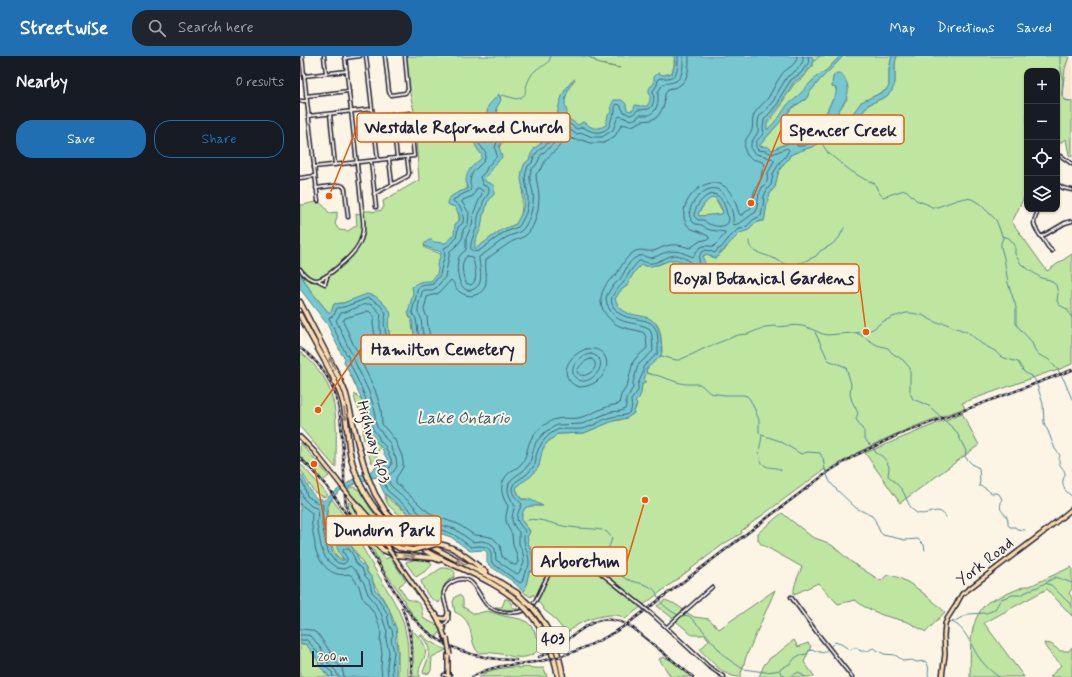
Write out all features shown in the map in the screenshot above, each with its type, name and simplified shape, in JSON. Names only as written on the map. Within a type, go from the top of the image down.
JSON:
[{"type":"highway","name":"Highway 403","points":[[300,302],[343,387],[364,467],[380,503],[386,512],[406,532],[496,580],[517,593],[525,600],[532,607],[552,638],[560,658],[563,677]]},
{"type":"highway","name":"Highway 403","points":[[300,315],[336,382],[342,399],[350,454],[362,488],[370,502],[380,515],[403,536],[428,552],[495,585],[522,605],[541,628],[548,641],[556,663],[558,677]]},
{"type":"highway","points":[[355,504],[376,543],[385,551],[395,555],[434,558],[473,574]]},
{"type":"highway","points":[[360,508],[391,543],[399,548],[413,550],[436,544],[446,545],[453,548],[496,580]]},
{"type":"main road","points":[[300,436],[334,476],[390,550]]},
{"type":"main road","points":[[351,498],[360,508],[439,618],[447,639],[449,676]]},
{"type":"main road","name":"York Road","points":[[942,677],[945,654],[945,624],[962,594],[1072,509]]},
{"type":"main road","points":[[395,557],[442,626]]},
{"type":"main road","points":[[439,618],[445,619],[448,613]]},
{"type":"street","points":[[302,56],[318,201]]},
{"type":"street","points":[[324,56],[326,73]]},
{"type":"street","points":[[318,280],[328,276],[353,254],[362,236],[364,225],[345,57],[360,56]]},
{"type":"street","points":[[366,56],[378,160]]},
{"type":"street","points":[[385,56],[389,92],[392,95],[407,92],[408,90],[405,56]]},
{"type":"street","points":[[300,74],[347,71]]},
{"type":"street","points":[[306,96],[349,91]]},
{"type":"street","points":[[300,101],[306,101]]},
{"type":"street","points":[[308,116],[372,109]]},
{"type":"street","points":[[330,114],[335,165]]},
{"type":"street","points":[[314,168],[414,156],[411,114],[392,114],[373,117]]},
{"type":"street","points":[[392,114],[397,158]]},
{"type":"street","points":[[1061,156],[1072,164]]},
{"type":"street","points":[[374,194],[409,175],[407,157]]},
{"type":"street","points":[[389,159],[392,184]]},
{"type":"street","points":[[371,161],[376,207]]},
{"type":"street","points":[[300,178],[315,176]]},
{"type":"street","points":[[316,188],[340,185],[343,186],[348,217]]},
{"type":"street","points":[[1060,186],[1072,190]]},
{"type":"street","points":[[1038,212],[1033,221],[1034,227],[1052,251]]},
{"type":"street","points":[[1038,232],[1041,236],[1065,223],[1072,221]]},
{"type":"street","points":[[300,269],[308,278],[318,280],[325,284],[328,276]]},
{"type":"street","points":[[442,626],[448,620],[444,593],[450,583],[464,580],[472,583],[476,586],[488,605],[494,610],[515,612],[522,611],[532,605],[548,574],[554,568],[564,563],[574,561],[582,562],[592,566],[641,605],[708,666],[724,677]]},
{"type":"street","points":[[667,628],[712,587]]},
{"type":"street","points":[[791,597],[852,677]]},
{"type":"street","points":[[444,675],[449,676]]},
{"type":"shaded area","points":[[1067,56],[1072,56],[1072,99],[1060,100],[1062,68]]},
{"type":"green space","points":[[406,56],[580,56],[589,57],[600,64],[589,56],[675,56],[671,75],[647,108],[600,130],[578,127],[567,120],[567,115],[557,126],[554,127],[555,130],[523,176],[520,220],[478,248],[472,250],[479,222],[488,200],[494,193],[493,188],[485,185],[483,177],[485,177],[494,164],[498,162],[500,147],[503,142],[510,137],[508,131],[499,118],[494,101],[496,136],[466,188],[467,191],[450,203],[452,206],[456,207],[458,213],[458,228],[446,245],[428,243],[424,245],[425,248],[441,254],[442,257],[438,275],[409,311],[409,317],[412,320],[412,327],[415,337],[415,345],[411,349],[399,348],[394,344],[388,328],[388,311],[385,305],[375,296],[334,304],[331,313],[328,312],[311,291],[300,273],[300,204],[302,205],[318,202],[323,205],[329,213],[337,212],[335,224],[339,230],[348,231],[357,225],[356,214],[364,213],[364,211],[372,212],[382,210],[384,206],[383,201],[419,180],[414,111],[409,90]]},
{"type":"green space","points":[[811,56],[840,56],[827,70],[817,76],[755,146],[767,124],[782,105],[794,84],[804,77],[813,66]]},
{"type":"green space","points":[[843,56],[892,56],[889,69],[889,86],[885,91],[876,95],[853,113],[847,122],[839,127],[832,128],[836,116],[847,99],[837,73],[833,78],[832,87],[836,88],[837,94],[832,100],[824,118],[816,127],[800,137],[772,150],[759,146],[793,107],[806,99],[819,81]]},
{"type":"green space","points":[[894,56],[1069,56],[1065,69],[1062,94],[1066,100],[1072,101],[1072,157],[1069,155],[1066,139],[1060,143],[1060,68],[1024,68],[1024,197],[1012,222],[1047,271],[1072,254],[1072,364],[962,403],[965,408],[894,435],[843,461],[827,472],[825,469],[741,531],[742,533],[725,543],[625,619],[616,615],[597,617],[583,622],[566,633],[553,617],[545,611],[533,594],[531,597],[523,592],[525,590],[529,572],[533,570],[533,562],[530,546],[527,542],[527,537],[530,531],[523,523],[522,515],[525,507],[541,506],[528,499],[521,499],[516,489],[519,484],[537,469],[539,466],[541,453],[545,445],[557,434],[584,433],[633,414],[636,407],[635,402],[639,398],[642,384],[645,382],[645,373],[652,362],[662,352],[661,337],[656,323],[632,316],[618,305],[615,299],[620,291],[628,285],[635,271],[641,265],[658,265],[670,260],[723,252],[738,234],[761,221],[764,221],[770,194],[775,187],[780,170],[790,155],[848,130],[868,105],[887,96],[895,83]]},
{"type":"green space","points":[[714,197],[723,212],[722,214],[718,215],[724,217],[725,219],[723,222],[709,220],[709,217],[715,217],[717,215],[699,216],[698,214],[707,200]]},
{"type":"green space","points":[[300,352],[314,364],[330,390],[336,419],[336,468],[300,427]]},
{"type":"green space","points":[[355,394],[363,402],[373,434],[380,447],[372,463],[369,456],[370,448],[363,437],[364,421],[355,401]]},
{"type":"green space","points":[[962,413],[979,445],[900,503],[865,453]]},
{"type":"green space","points":[[300,442],[329,476],[323,481],[300,456]]},
{"type":"green space","points":[[300,463],[328,495],[324,497],[314,492],[300,469]]},
{"type":"green space","points":[[353,487],[359,490],[377,517],[370,516],[357,500],[347,492],[349,488]]},
{"type":"green space","points":[[385,491],[386,495],[391,501],[432,531],[413,528],[408,524],[406,520],[388,505],[385,497]]},
{"type":"green space","points":[[332,499],[356,535],[402,618],[408,645],[408,677],[398,677],[398,656],[394,622],[387,606],[365,567],[349,542],[348,546],[339,549],[343,560],[335,553],[327,518],[328,508]]},
{"type":"green space","points":[[348,502],[359,514],[375,545],[382,555],[385,559],[390,557],[406,581],[399,586],[407,599],[417,602],[421,608],[424,619],[437,625],[440,632],[437,637],[424,628],[412,614],[362,534],[349,510]]},
{"type":"green space","points":[[782,513],[812,537],[833,546],[850,561],[881,581],[887,575],[902,579],[918,589],[945,612],[926,632],[908,622],[882,615],[863,606],[855,600],[838,604],[818,583],[794,594],[795,584],[802,567],[761,544],[758,540],[758,533]]},
{"type":"green space","points":[[417,559],[429,561],[432,565],[416,577],[406,562]]},
{"type":"green space","points":[[1071,567],[1072,589],[1069,593],[1072,598],[1072,616],[1047,589],[984,623],[1024,677],[970,677],[973,627],[981,609],[988,602],[1025,586],[1030,586]]},
{"type":"green space","points":[[442,568],[452,570],[455,574],[454,577],[446,583],[439,603],[427,594],[421,581]]},
{"type":"green space","points":[[775,590],[746,657],[740,677],[723,671],[700,650],[709,640],[705,635],[692,635],[676,621],[686,612],[694,617],[709,619],[719,629]]},
{"type":"green space","points":[[459,595],[462,598],[463,607],[475,614],[487,611],[527,622],[534,630],[536,636],[541,639],[542,646],[535,653],[524,657],[513,657],[493,653],[479,653],[474,645],[469,625],[462,616],[455,612],[453,602],[455,597]]},
{"type":"green space","points":[[505,599],[508,599],[512,607],[520,610],[500,609],[495,607],[502,607]]},
{"type":"green space","points":[[665,600],[684,610],[674,619],[657,606]]},
{"type":"green space","points":[[411,629],[424,644],[426,651],[419,670],[420,677],[413,677]]},
{"type":"green space","points":[[421,634],[429,641],[446,650],[432,657],[431,671],[424,674],[423,672],[428,657],[429,648],[420,635]]},
{"type":"green space","points":[[794,640],[798,647],[808,643],[811,646],[804,662],[815,677],[759,677],[764,665],[770,658]]},
{"type":"green space","points":[[1044,643],[1051,644],[1060,651],[1069,651],[1072,647],[1072,677],[1050,677],[1061,665],[1049,652]]},
{"type":"green space","points":[[300,644],[306,644],[318,660],[325,673],[330,677],[300,677]]},
{"type":"green space","points":[[663,657],[675,662],[691,677],[671,677],[659,659]]},
{"type":"green space","points":[[518,667],[544,668],[547,677],[479,677],[492,670]]},
{"type":"water","name":"Lake Ontario","points":[[674,56],[811,56],[813,66],[808,69],[805,75],[794,82],[782,103],[767,122],[767,130],[780,116],[787,105],[795,99],[817,76],[827,70],[840,56],[843,56],[819,81],[806,99],[793,107],[759,146],[768,147],[772,150],[806,134],[823,119],[835,96],[836,88],[832,87],[835,74],[840,73],[843,75],[848,85],[848,92],[836,115],[833,128],[839,127],[847,122],[861,102],[885,91],[889,86],[889,69],[892,56],[897,56],[895,64],[895,83],[892,91],[887,96],[868,105],[848,130],[838,137],[818,143],[815,146],[790,155],[780,170],[775,187],[770,194],[764,221],[756,223],[749,230],[740,233],[725,248],[725,250],[720,252],[717,258],[707,254],[703,256],[706,264],[713,268],[714,271],[712,274],[694,269],[677,260],[670,260],[653,266],[641,265],[635,271],[628,285],[620,291],[615,299],[620,307],[626,312],[648,318],[654,322],[659,329],[662,345],[661,356],[646,369],[647,374],[644,378],[645,382],[642,384],[639,398],[635,402],[637,404],[633,414],[627,418],[613,421],[584,433],[557,434],[544,446],[537,469],[530,477],[517,486],[516,489],[521,499],[531,500],[543,506],[531,506],[525,508],[522,516],[522,521],[530,532],[527,537],[527,542],[533,563],[533,570],[529,572],[525,590],[523,592],[512,581],[487,563],[487,552],[484,550],[470,551],[451,537],[430,530],[411,517],[384,493],[379,482],[380,477],[370,478],[341,490],[331,499],[327,506],[326,526],[333,553],[340,560],[345,560],[340,555],[336,542],[336,535],[339,544],[351,545],[359,562],[365,567],[368,574],[372,577],[375,590],[380,594],[389,608],[393,624],[396,627],[397,635],[395,639],[398,652],[396,677],[330,677],[319,666],[318,660],[306,644],[300,644],[300,473],[313,495],[320,500],[321,498],[323,501],[357,476],[370,472],[381,459],[384,465],[387,466],[388,460],[382,448],[369,432],[366,422],[366,412],[360,395],[344,362],[345,358],[342,355],[327,324],[300,289],[300,274],[311,291],[328,312],[331,312],[334,304],[343,303],[367,294],[375,296],[390,311],[391,315],[388,323],[390,339],[394,345],[401,349],[411,349],[416,343],[412,320],[408,313],[413,293],[412,287],[421,282],[431,281],[437,274],[437,265],[441,254],[441,252],[424,245],[426,242],[431,240],[434,242],[446,243],[454,234],[455,224],[459,221],[460,216],[455,207],[449,205],[447,202],[453,195],[468,189],[466,180],[468,172],[481,159],[482,155],[474,142],[475,131],[477,126],[485,139],[493,135],[494,124],[487,113],[488,106],[499,94],[501,100],[496,109],[499,116],[501,116],[509,129],[510,135],[501,142],[499,147],[502,157],[484,178],[486,182],[494,186],[494,194],[487,203],[481,228],[475,241],[475,249],[501,230],[516,224],[522,212],[524,203],[521,179],[524,165],[529,160],[535,148],[546,139],[555,128],[554,120],[555,116],[558,117],[560,101],[566,88],[572,81],[575,79],[566,97],[566,117],[578,125],[583,122],[592,127],[599,128],[606,125],[608,115],[612,111],[611,106],[614,100],[622,100],[626,104],[627,110],[631,111],[634,109],[635,105],[647,106],[650,100],[649,89],[654,84],[654,77],[658,73],[663,75],[672,73],[675,64]],"holes":[[[711,198],[715,198],[723,212],[722,214],[699,216],[698,214],[706,202]]]},
{"type":"waterway","points":[[500,97],[502,95],[517,99],[522,97],[525,94],[527,84],[532,74],[537,69],[546,65],[551,56]]},
{"type":"waterway","points":[[813,62],[820,56]]},
{"type":"waterway","points":[[1060,56],[1063,81],[1063,98],[1065,100],[1072,101]]},
{"type":"waterway","points":[[821,142],[828,153],[851,171],[874,183],[883,197],[906,190],[916,200],[931,207],[937,207],[965,198],[972,199],[980,204],[996,220],[1003,238],[1001,247],[1008,283],[1016,307],[1016,324],[1031,341],[1039,355],[1048,359],[1058,370],[1072,399]]},
{"type":"waterway","points":[[749,241],[749,245],[754,251],[775,259],[787,266],[803,262],[816,256],[820,251],[831,245],[839,238],[844,228]]},
{"type":"waterway","points":[[1002,236],[1009,238],[1015,245],[1015,254],[1021,264],[1041,278],[1050,280],[1056,285],[1058,293],[1057,301],[1059,305],[1067,309],[1072,318]]},
{"type":"waterway","points":[[661,356],[679,360],[738,335],[748,334],[765,327],[799,326],[827,335],[865,332],[873,329],[882,322],[906,313],[922,315],[937,323],[944,323],[967,332]]},
{"type":"waterway","points":[[815,332],[828,360],[846,367],[851,384],[850,394],[858,413],[856,419],[863,430]]},
{"type":"waterway","points":[[857,333],[877,345],[888,348],[892,353],[903,360],[910,368],[910,391]]},
{"type":"waterway","points":[[969,333],[1001,357],[1018,362],[1024,372],[1033,377],[1036,382]]},
{"type":"waterway","points":[[647,373],[685,384],[700,384],[710,393],[747,396],[753,405],[759,420],[759,432],[762,435],[780,441],[801,454],[808,452],[820,453],[822,457]]},
{"type":"waterway","points":[[1037,385],[1043,404],[1044,423],[1055,449],[1060,455],[1059,463],[1065,473],[1063,480],[1064,487],[1072,496]]},
{"type":"waterway","points":[[910,393],[913,399],[929,406],[956,431],[966,451],[965,457],[973,465],[979,468],[979,486],[985,488],[991,493],[998,493],[1002,500],[1002,511],[1007,517],[1008,525],[1010,527],[1025,530]]},
{"type":"waterway","points":[[864,431],[864,437],[868,443],[873,447],[876,453],[882,456],[887,462],[889,467],[888,476],[902,490],[914,511],[921,514],[940,511],[946,517]]},
{"type":"waterway","points":[[762,435],[759,453],[761,461],[768,467],[781,470]]},
{"type":"waterway","points":[[823,458],[825,470],[830,482],[856,508],[872,516],[883,535],[905,540],[918,539],[924,545],[925,550]]},
{"type":"waterway","points":[[527,520],[532,519],[565,526],[602,530]]},
{"type":"waterway","points":[[605,531],[612,538],[607,553],[607,559],[621,576],[654,589],[660,601],[669,610],[677,614],[689,616],[725,657],[743,669],[765,672],[775,671],[791,663],[800,655],[807,654],[810,650],[823,653],[828,649]]},
{"type":"waterway","points":[[949,622],[955,621],[968,614],[986,613],[992,611],[1001,599],[1013,595],[1020,595],[1056,577],[1072,583]]},
{"type":"waterway","points":[[1045,583],[1051,585],[1072,606]]},
{"type":"waterway","points":[[951,622],[956,624],[964,632],[982,662],[999,677]]},
{"type":"waterway","points":[[830,647],[835,642],[850,650],[858,648],[860,651],[866,652],[873,648],[884,654],[895,655],[904,661],[925,661],[929,668],[929,677]]},
{"type":"waterway","points":[[780,671],[781,674],[786,677]]},
{"type":"waterway","points":[[789,677],[799,672],[805,677]]},
{"type":"railway","points":[[300,348],[314,360],[325,373],[337,403],[342,436],[345,497],[348,512],[403,605],[424,629],[447,645],[474,655],[488,658],[516,660]]},
{"type":"railway","points":[[472,677],[496,667],[541,661],[564,655],[606,637],[626,625],[831,470],[856,455],[900,434],[1072,370]]},
{"type":"railway","points":[[300,458],[325,484],[346,514]]},
{"type":"railway","points":[[402,608],[410,634],[411,677]]},
{"type":"railway","points":[[539,657],[563,644],[583,628],[594,622],[606,619],[618,621],[633,628],[693,677]]},
{"type":"place","name":"Westdale Reformed Church","points":[[329,196]]},
{"type":"place","name":"Spencer Creek","points":[[751,203]]},
{"type":"place","name":"Royal Botanical Gardens","points":[[866,332]]},
{"type":"place","name":"Hamilton Cemetery","points":[[318,410]]},
{"type":"place","name":"Dundurn Park","points":[[314,464]]},
{"type":"place","name":"Arboretum","points":[[645,500]]}]
